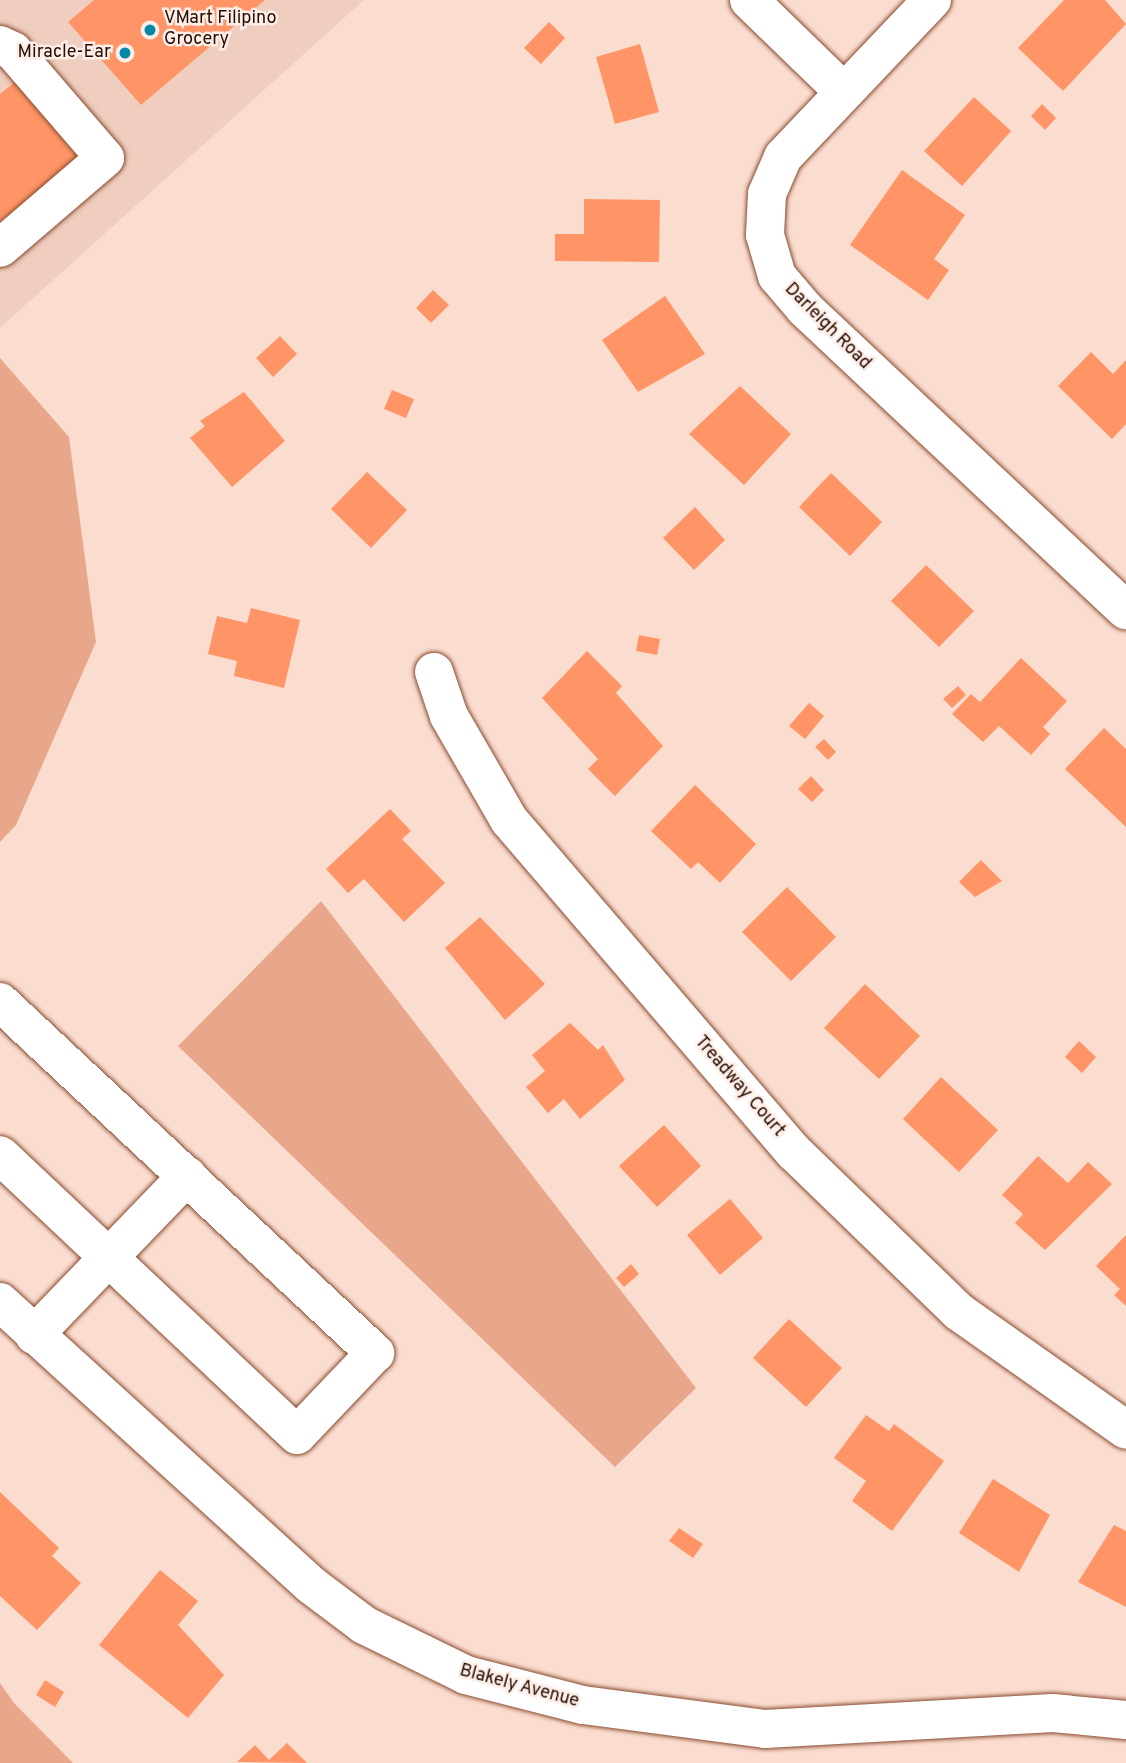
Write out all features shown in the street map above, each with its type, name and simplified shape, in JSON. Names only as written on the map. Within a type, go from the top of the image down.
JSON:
[{"type":"street","points":[[749,0],[844,92]]},
{"type":"street","name":"Darleigh Road","points":[[932,0],[783,157],[767,194],[765,235],[778,276],[804,309],[1126,610]]},
{"type":"street","points":[[0,45],[13,51],[105,158],[0,248]]},
{"type":"street","name":"Treadway Court","points":[[434,672],[449,716],[509,820],[794,1152],[960,1312],[1126,1430]]},
{"type":"street","points":[[0,1002],[374,1353],[298,1435],[0,1155]]},
{"type":"street","points":[[34,1335],[187,1176]]},
{"type":"street","name":"Blakely Avenue","points":[[0,1302],[242,1528],[364,1625],[407,1649],[466,1675],[583,1705],[766,1746],[1053,1713],[1126,1720]]},
{"type":"shaded area","points":[[0,0],[364,0],[0,328]]},
{"type":"shaded area","points":[[0,358],[69,437],[96,642],[16,825],[0,842]]},
{"type":"shaded area","points":[[321,901],[696,1388],[615,1467],[178,1046]]},
{"type":"shaded area","points":[[0,1683],[14,1703],[73,1763],[0,1763]]},
{"type":"building","points":[[94,0],[265,0],[141,105],[68,22]]},
{"type":"building","points":[[1064,0],[1105,0],[1126,24],[1063,91],[1018,48]]},
{"type":"building","points":[[549,22],[565,38],[541,64],[524,48]]},
{"type":"building","points":[[640,44],[659,112],[615,124],[596,57]]},
{"type":"building","points":[[15,82],[81,161],[0,228],[0,94]]},
{"type":"building","points":[[974,97],[1011,131],[962,186],[924,151]]},
{"type":"building","points":[[1042,104],[1056,118],[1045,130],[1031,116]]},
{"type":"building","points":[[902,170],[965,215],[934,259],[949,270],[928,300],[850,245]]},
{"type":"building","points":[[584,199],[660,200],[659,262],[555,261],[555,234],[584,234]]},
{"type":"building","points":[[433,290],[449,305],[431,323],[416,308]]},
{"type":"building","points":[[665,296],[705,354],[638,392],[602,340]]},
{"type":"building","points":[[280,336],[297,354],[273,377],[256,358]]},
{"type":"building","points":[[1091,352],[1113,374],[1126,360],[1126,424],[1112,439],[1058,386]]},
{"type":"building","points":[[740,386],[791,434],[744,485],[689,434]]},
{"type":"building","points":[[392,390],[414,399],[406,418],[384,409]]},
{"type":"building","points":[[244,392],[285,441],[232,487],[190,438],[205,426],[200,421]]},
{"type":"building","points":[[367,472],[407,510],[371,548],[331,509]]},
{"type":"building","points":[[831,473],[882,522],[850,556],[799,507]]},
{"type":"building","points":[[695,507],[725,540],[694,570],[663,538]]},
{"type":"building","points":[[926,565],[974,611],[939,647],[891,601]]},
{"type":"building","points":[[251,608],[300,620],[284,688],[234,676],[237,661],[208,654],[217,616],[247,623]]},
{"type":"building","points":[[639,635],[660,639],[657,655],[636,651]]},
{"type":"building","points":[[587,651],[622,686],[616,693],[663,746],[615,796],[588,769],[598,759],[542,698]]},
{"type":"building","points":[[1021,658],[1067,701],[1043,727],[1050,734],[1031,755],[999,726],[983,742],[952,714],[971,694],[980,702]]},
{"type":"building","points":[[958,686],[966,695],[952,708],[943,699]]},
{"type":"building","points":[[809,703],[824,716],[805,739],[789,726]]},
{"type":"building","points":[[1104,728],[1126,749],[1126,827],[1065,769]]},
{"type":"building","points":[[824,739],[836,752],[828,760],[815,747]]},
{"type":"building","points":[[811,776],[824,790],[812,802],[798,789]]},
{"type":"building","points":[[695,785],[756,844],[720,883],[698,862],[691,869],[651,831]]},
{"type":"building","points":[[390,809],[411,831],[402,839],[445,883],[404,922],[364,879],[348,893],[326,869]]},
{"type":"building","points":[[981,860],[1002,881],[975,897],[959,882]]},
{"type":"building","points":[[787,887],[836,937],[791,981],[742,932]]},
{"type":"building","points":[[480,917],[545,984],[505,1020],[445,948]]},
{"type":"building","points":[[865,984],[920,1036],[879,1079],[824,1028]]},
{"type":"building","points":[[570,1023],[598,1050],[603,1045],[625,1080],[580,1119],[564,1099],[548,1113],[526,1087],[545,1071],[532,1055]]},
{"type":"building","points":[[1079,1041],[1096,1057],[1082,1073],[1065,1057]]},
{"type":"building","points":[[941,1077],[998,1130],[959,1172],[903,1119]]},
{"type":"building","points":[[664,1125],[701,1166],[657,1207],[619,1166]]},
{"type":"building","points":[[1038,1156],[1068,1183],[1088,1162],[1112,1184],[1045,1250],[1015,1223],[1023,1214],[1002,1195]]},
{"type":"building","points":[[730,1199],[763,1238],[720,1275],[687,1235]]},
{"type":"building","points":[[1126,1235],[1126,1306],[1114,1295],[1120,1289],[1096,1266]]},
{"type":"building","points":[[631,1264],[639,1274],[624,1287],[616,1278]]},
{"type":"building","points":[[789,1319],[842,1368],[806,1407],[753,1358]]},
{"type":"building","points":[[866,1415],[889,1431],[894,1424],[944,1461],[892,1531],[852,1501],[866,1481],[834,1458]]},
{"type":"building","points":[[993,1479],[1050,1515],[1019,1572],[959,1533]]},
{"type":"building","points":[[0,1492],[59,1548],[52,1556],[81,1583],[37,1630],[0,1596]]},
{"type":"building","points":[[1114,1525],[1126,1531],[1126,1607],[1078,1582]]},
{"type":"building","points":[[679,1528],[703,1544],[693,1558],[669,1541]]},
{"type":"building","points":[[160,1570],[198,1601],[178,1625],[224,1675],[188,1718],[99,1645]]},
{"type":"building","points":[[45,1680],[64,1692],[55,1707],[36,1695]]},
{"type":"building","points":[[287,1743],[307,1763],[237,1762],[255,1745],[269,1760]]},
{"type":"place","name":"VMart Filipino Grocery","points":[[150,30]]},
{"type":"place","name":"Miracle-Ear","points":[[125,53]]}]
